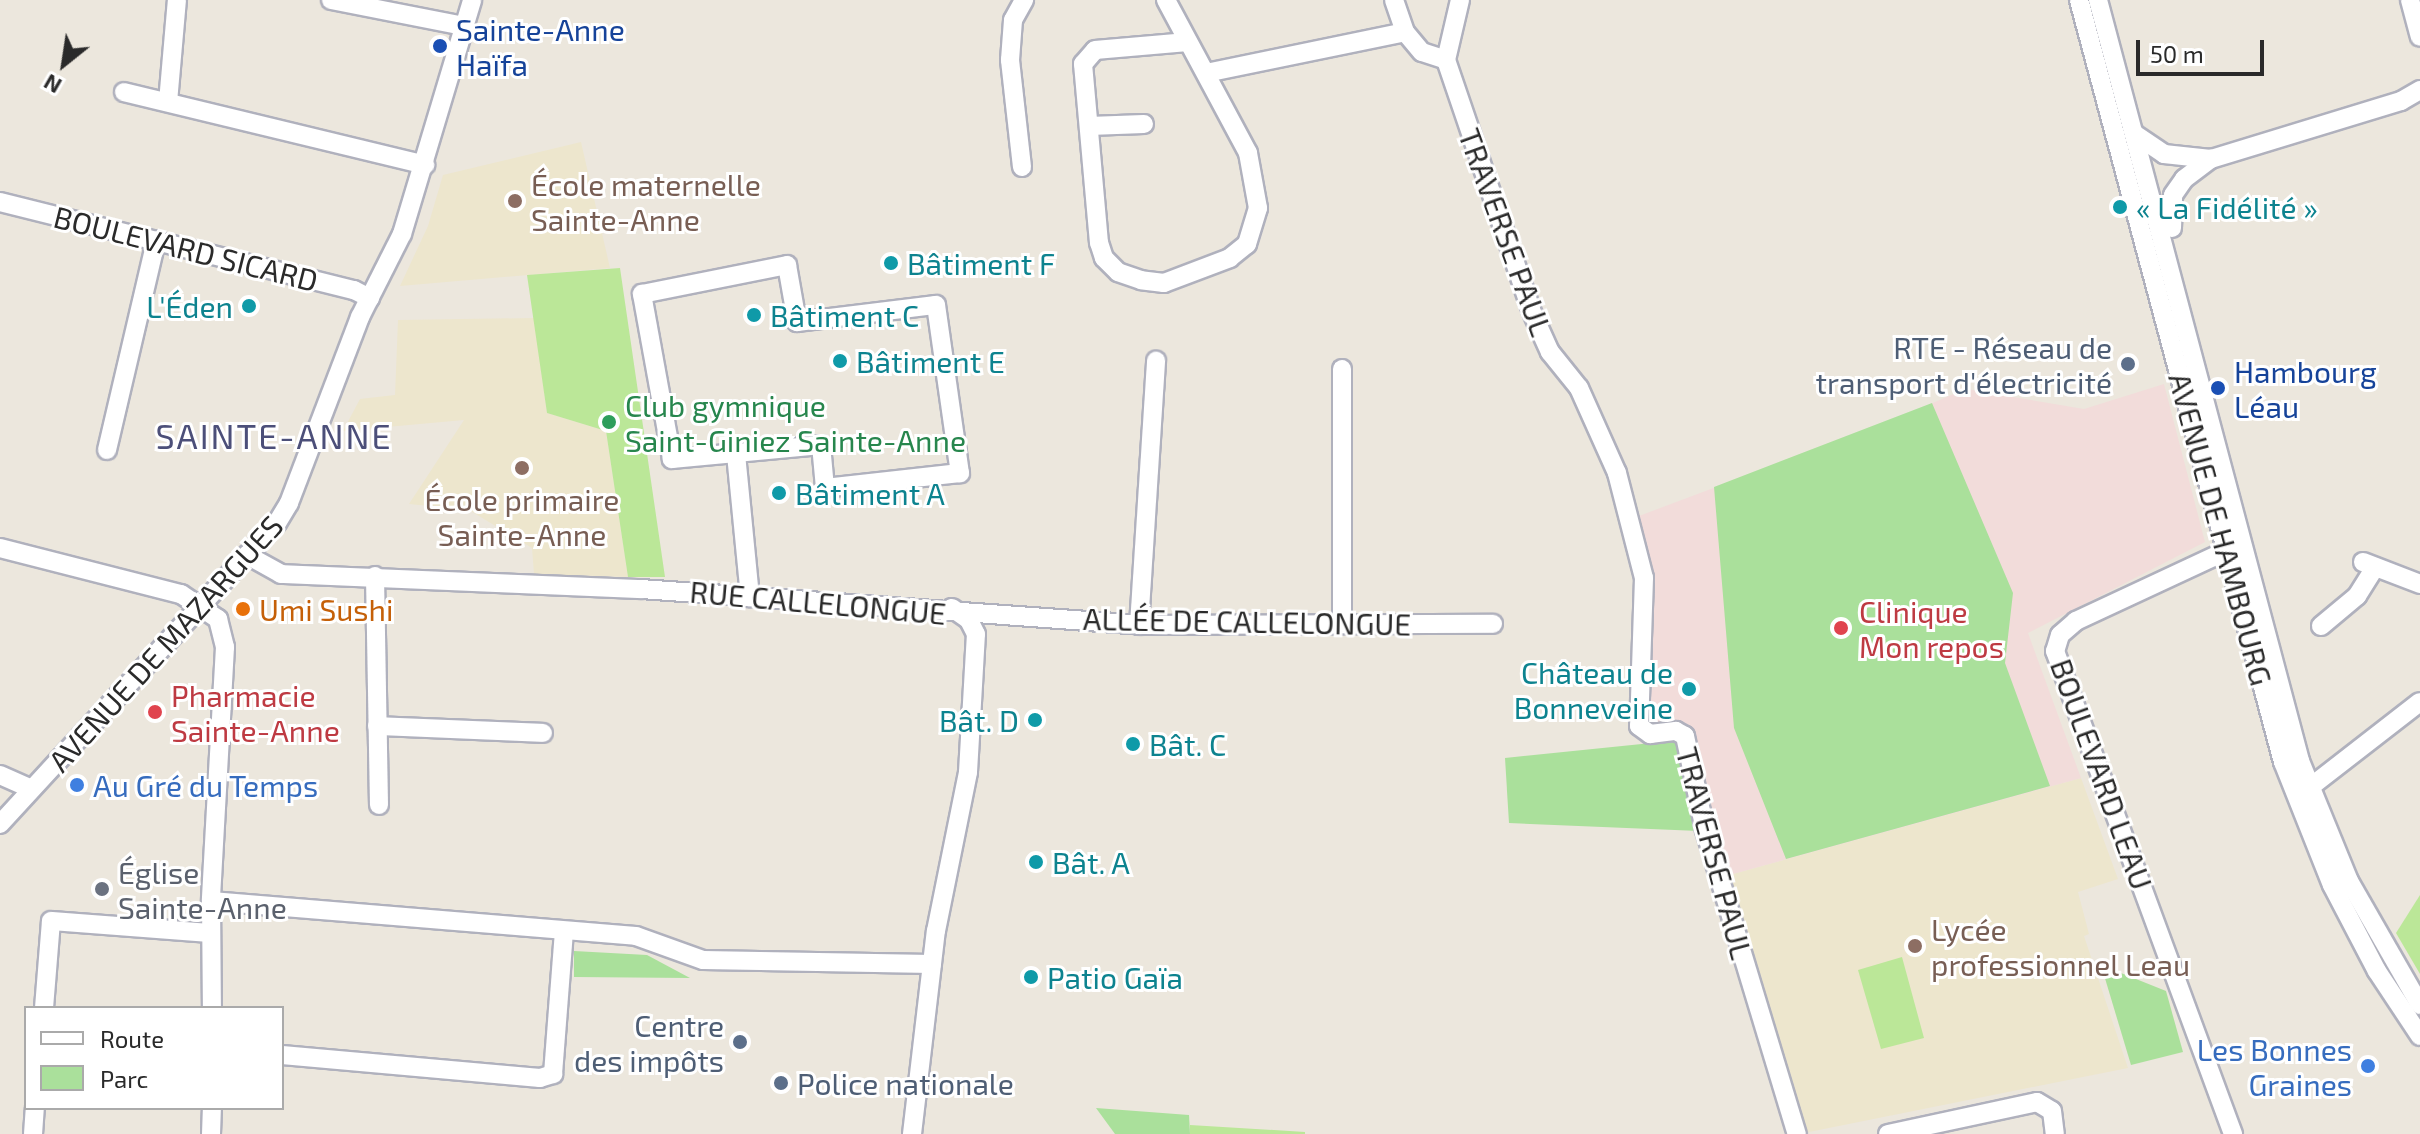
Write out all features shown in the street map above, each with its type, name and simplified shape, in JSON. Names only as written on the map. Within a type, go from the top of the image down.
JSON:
[{"type":"street","points":[[168,102],[177,0]]},
{"type":"street","points":[[331,0],[464,26]]},
{"type":"street","name":"AVENUE DE MAZARGUES","points":[[0,824],[247,555],[289,503],[370,298],[389,266],[425,165],[472,0]]},
{"type":"street","points":[[1022,167],[1010,60],[1013,20],[1024,0]]},
{"type":"street","points":[[1166,0],[1248,153],[1258,208],[1247,244],[1192,276],[1164,283],[1141,280],[1118,272],[1104,258],[1083,64],[1087,55],[1188,42]]},
{"type":"street","points":[[1394,0],[1405,32],[1422,52],[1446,60],[1460,0]]},
{"type":"street","name":"AVENUE DE HAMBOURG","points":[[2079,0],[2280,753],[2312,839],[2370,959],[2420,1036]]},
{"type":"street","name":"AVENUE DE HAMBOURG","points":[[2098,0],[2309,788],[2366,915],[2420,1005]]},
{"type":"street","points":[[2410,0],[2420,37]]},
{"type":"street","points":[[1206,73],[1405,32]]},
{"type":"street","name":"TRAVERSE PAUL","points":[[1446,60],[1531,310],[1550,352],[1579,388],[1617,473],[1644,578],[1639,726],[1650,734],[1676,731],[1685,736],[1705,830],[1797,1134]]},
{"type":"street","points":[[2181,306],[2181,266],[2169,205],[2184,179],[2211,159],[2401,101],[2420,90]]},
{"type":"street","points":[[124,92],[425,165]]},
{"type":"street","points":[[1089,126],[1144,124]]},
{"type":"street","points":[[2136,135],[2164,154],[2211,159]]},
{"type":"street","name":"BOULEVARD SICARD","points":[[0,202],[370,298]]},
{"type":"street","points":[[107,450],[156,241]]},
{"type":"street","points":[[787,265],[797,322],[936,305],[960,473],[825,488],[821,445],[736,454],[672,459],[642,294],[787,265]]},
{"type":"street","points":[[1139,625],[1156,361]]},
{"type":"street","points":[[1342,369],[1342,622]]},
{"type":"street","points":[[736,454],[750,597]]},
{"type":"street","points":[[0,548],[181,594],[202,604],[218,619],[225,647],[211,901],[212,1006]]},
{"type":"street","name":"BOULEVARD LEAU","points":[[2226,551],[2076,621],[2060,635],[2055,651],[2233,1134]]},
{"type":"street","name":"RUE CALLELONGUE","points":[[247,555],[281,574],[375,576],[952,608],[969,620],[976,634],[968,772],[932,964],[912,1134]]},
{"type":"street","points":[[2321,626],[2357,596],[2369,565],[2420,584]]},
{"type":"street","points":[[375,576],[379,805]]},
{"type":"street","name":"ALLÉE DE CALLELONGUE","points":[[952,608],[1139,625],[1342,622],[1493,624]]},
{"type":"street","points":[[2309,788],[2420,702]]},
{"type":"street","points":[[377,726],[543,733]]},
{"type":"street","points":[[0,775],[31,789]]},
{"type":"street","points":[[211,901],[636,936],[703,960],[932,964]]},
{"type":"street","points":[[44,1006],[51,921],[211,933]]},
{"type":"street","points":[[284,1055],[540,1078],[553,1074],[564,931]]},
{"type":"street","points":[[1888,1134],[2037,1102],[2052,1111],[2055,1134]]},
{"type":"street","points":[[33,1134],[35,1110]]},
{"type":"street","points":[[211,1134],[212,1110]]},
{"type":"shaded area","name":"École maternelle Sainte-Anne","points":[[581,142],[610,268],[400,286],[428,226],[443,175]]},
{"type":"shaded area","name":"École primaire Sainte-Anne","points":[[534,318],[547,413],[606,431],[628,577],[534,574],[532,548],[469,510],[409,504],[464,420],[343,431],[360,399],[395,395],[398,320]]},
{"type":"shaded area","name":"Clinique Mon repos","points":[[2164,384],[2205,542],[2028,633],[2081,778],[1722,877],[1688,734],[1647,729],[1647,570],[1631,519],[1886,423],[1956,393],[1955,387],[2084,409]]},
{"type":"shaded area","name":"Lycée professionnel Leau","points":[[2081,778],[2118,879],[2078,892],[2089,934],[2084,936],[2128,1068],[1799,1134],[1722,877]]},
{"type":"green space","name":"Club gymnique Saint-Giniez Sainte-Anne","points":[[620,268],[665,577],[628,577],[606,431],[547,413],[527,275]]},
{"type":"green space","points":[[1932,403],[2013,593],[2005,663],[2050,786],[1786,859],[1734,728],[1714,487]]},
{"type":"green space","points":[[1681,740],[1699,831],[1509,823],[1505,758]]},
{"type":"green space","points":[[2420,895],[2420,974],[2396,933]]},
{"type":"green space","points":[[574,951],[647,955],[690,978],[574,977]]},
{"type":"green space","points":[[1902,957],[1924,1038],[1881,1049],[1858,970]]},
{"type":"green space","points":[[2101,965],[2166,991],[2183,1052],[2131,1065]]},
{"type":"green space","points":[[1096,1108],[1189,1115],[1190,1134],[1115,1134]]},
{"type":"green space","points":[[1190,1125],[1305,1132],[1305,1134],[1190,1134]]},
{"type":"place","name":"Sainte-Anne Haïfa","points":[[440,46]]},
{"type":"place","name":"École maternelle Sainte-Anne","points":[[515,201]]},
{"type":"place","name":"« La Fidélité »","points":[[2120,207]]},
{"type":"place","name":"Bâtiment F","points":[[891,263]]},
{"type":"place","name":"L'Éden","points":[[249,306]]},
{"type":"place","name":"Bâtiment C","points":[[754,315]]},
{"type":"place","name":"Bâtiment E","points":[[840,361]]},
{"type":"place","name":"RTE - Réseau de transport d'électricité","points":[[2128,364]]},
{"type":"place","name":"Hambourg Léau","points":[[2218,388]]},
{"type":"place","name":"Club gymnique Saint-Giniez Sainte-Anne","points":[[609,422]]},
{"type":"place","name":"École primaire Sainte-Anne","points":[[522,468]]},
{"type":"place","name":"Bâtiment A","points":[[779,493]]},
{"type":"place","name":"Umi Sushi","points":[[243,609]]},
{"type":"place","name":"Clinique Mon repos","points":[[1841,628]]},
{"type":"place","name":"Château de Bonneveine","points":[[1689,689]]},
{"type":"place","name":"Pharmacie Sainte-Anne","points":[[155,712]]},
{"type":"place","name":"Bât. D","points":[[1035,720]]},
{"type":"place","name":"Bât. C","points":[[1133,744]]},
{"type":"place","name":"Au Gré du Temps","points":[[77,785]]},
{"type":"place","name":"Bât. A","points":[[1036,862]]},
{"type":"place","name":"Église Sainte-Anne","points":[[102,889]]},
{"type":"place","name":"Lycée professionnel Leau","points":[[1915,946]]},
{"type":"place","name":"Patio Gaïa","points":[[1031,977]]},
{"type":"place","name":"Centre des impôts","points":[[740,1042]]},
{"type":"place","name":"Les Bonnes Graines","points":[[2368,1066]]},
{"type":"place","name":"Police nationale","points":[[781,1083]]},
{"type":"district","name":"SAINTE-ANNE","points":[[274,436]]}]
